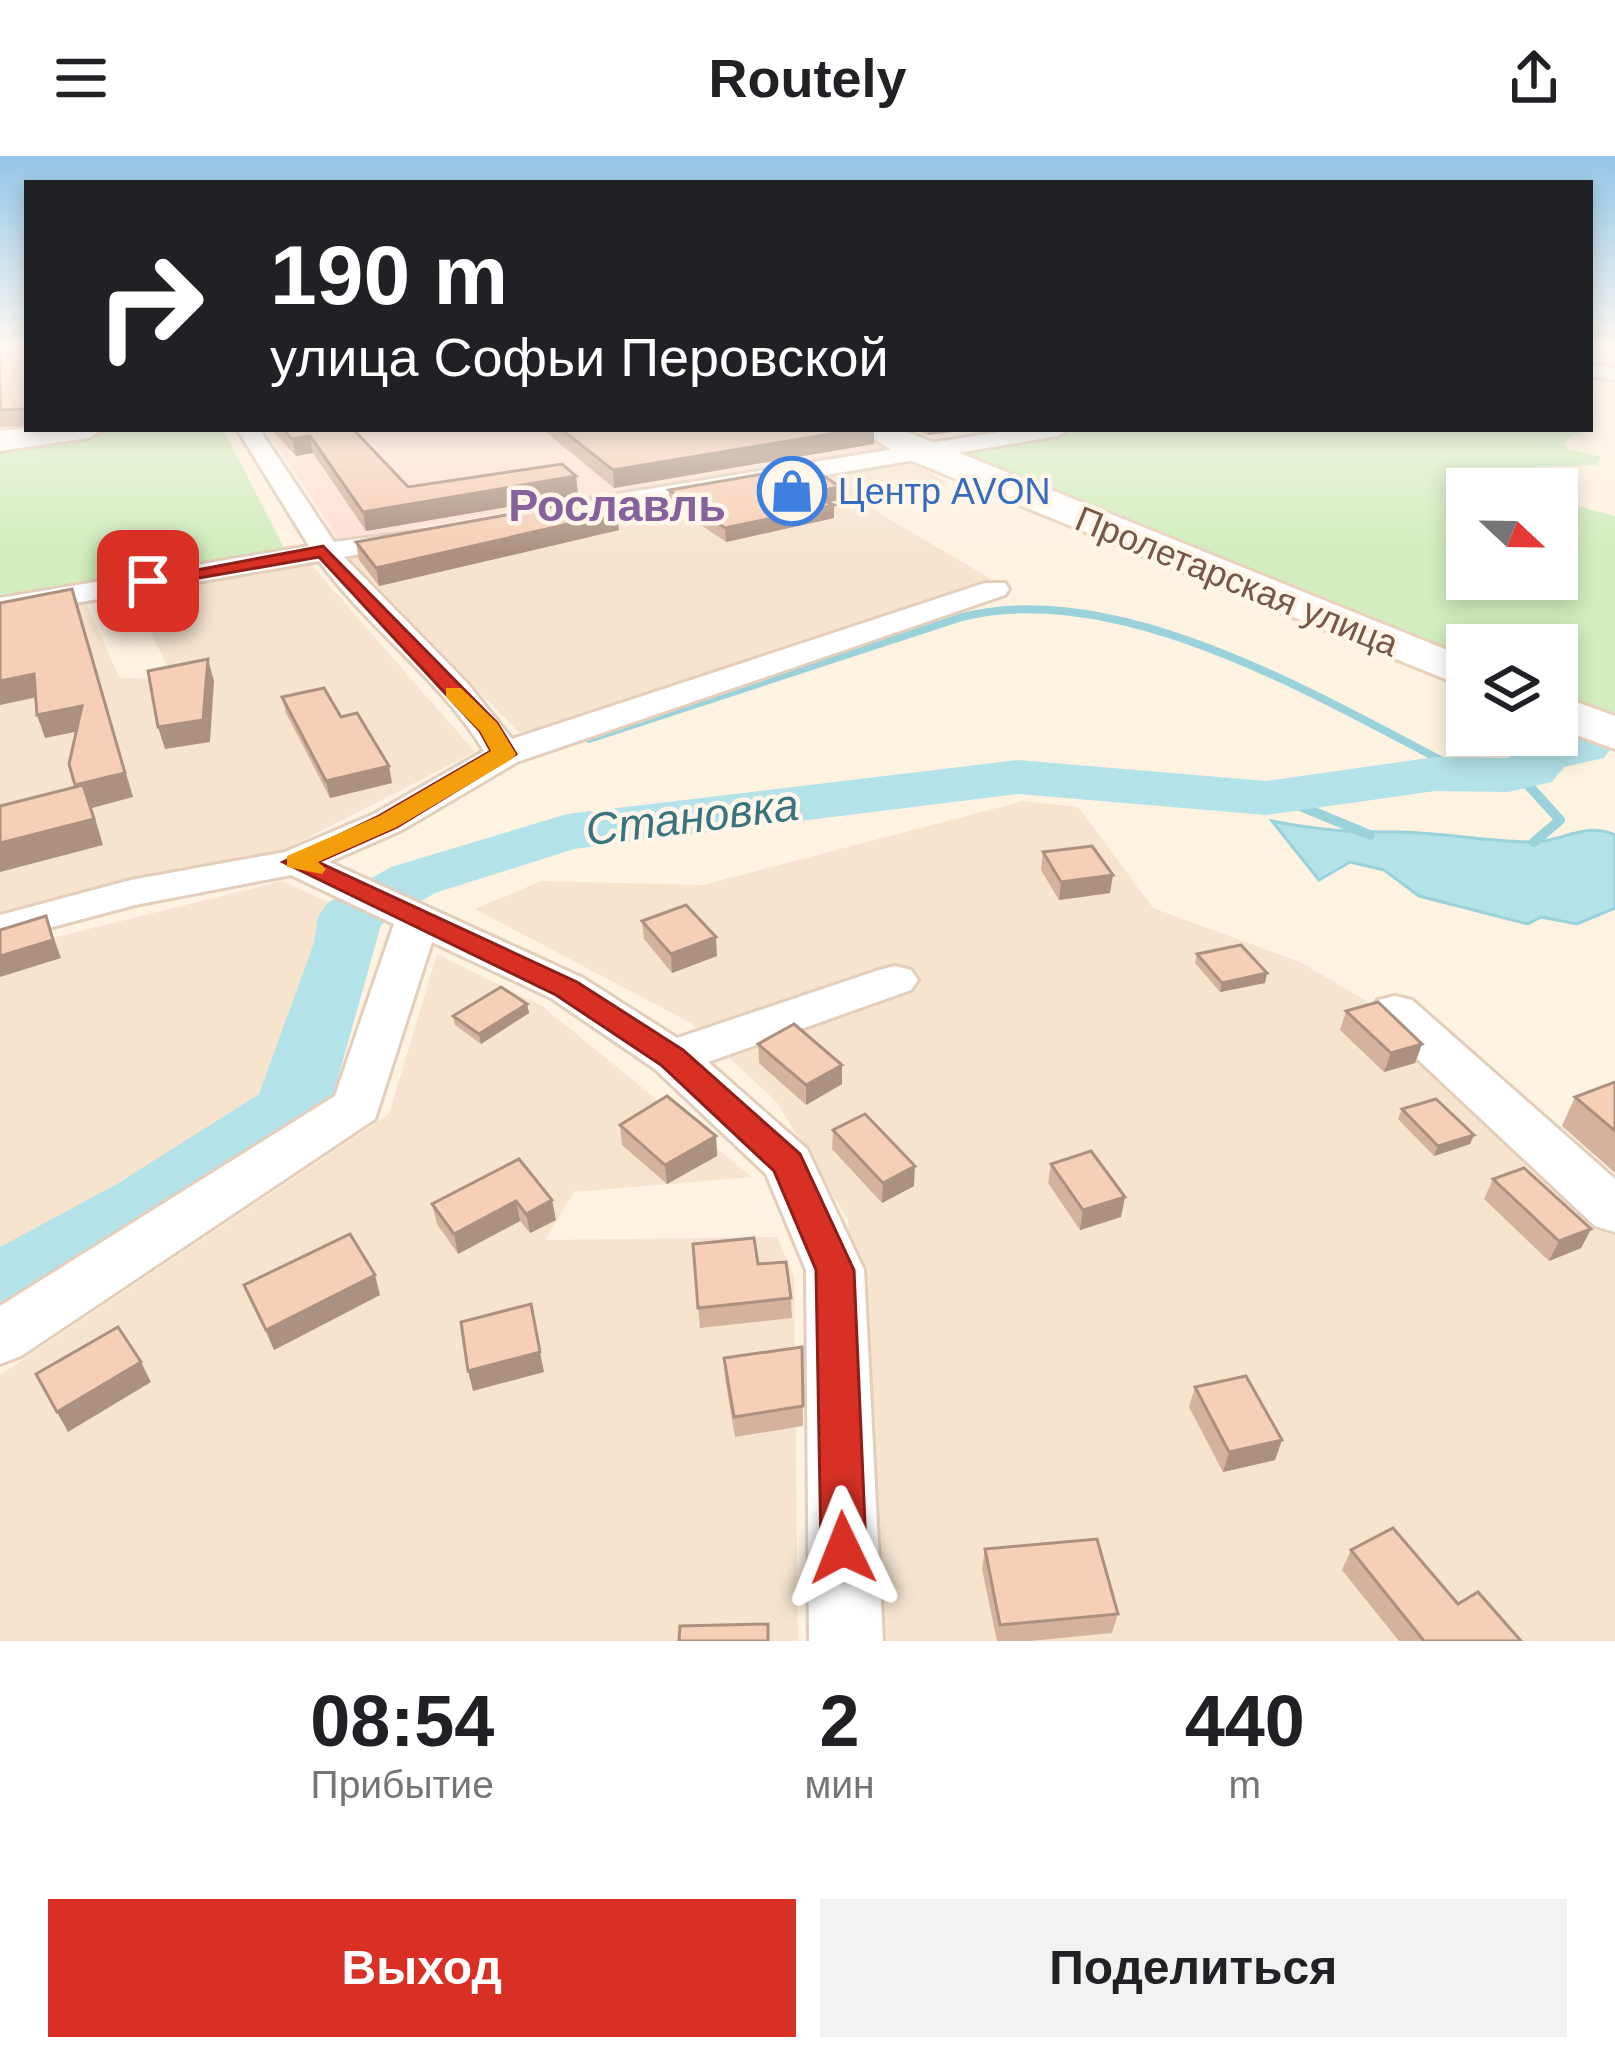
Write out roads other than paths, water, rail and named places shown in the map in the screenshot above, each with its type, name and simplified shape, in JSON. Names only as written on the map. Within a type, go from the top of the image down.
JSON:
[{"type":"main road","points":[[0,441],[66,432]]},
{"type":"main road","name":"Пролетарская улица","points":[[881,432],[912,449],[1446,665]]},
{"type":"main road","points":[[1578,719],[1615,734]]},
{"type":"street","points":[[250,432],[323,551],[489,728],[504,754]]},
{"type":"street","points":[[519,519],[912,449],[1036,432]]},
{"type":"street","points":[[0,607],[436,533]]},
{"type":"street","points":[[0,928],[131,893],[296,862],[388,822],[504,754],[994,589]]},
{"type":"street","points":[[296,862],[567,988],[672,1058],[788,1163],[835,1270],[846,1641]]},
{"type":"street","points":[[0,1338],[357,1106],[418,917]]},
{"type":"street","points":[[672,1058],[895,980]]},
{"type":"street","points":[[1395,1012],[1615,1211]]},
{"type":"water","points":[[1272,821],[1517,842],[1604,831],[1615,835],[1615,908],[1577,924],[1541,917],[1528,924],[1419,896],[1384,870],[1350,862],[1319,880]]},
{"type":"waterway","points":[[589,739],[962,617],[1025,609],[1091,615],[1159,631],[1227,655],[1475,778]]},
{"type":"waterway","name":"Становка","points":[[0,1289],[146,1206],[291,1110],[347,943],[350,917],[413,880],[567,832],[1018,777],[1266,798],[1435,774],[1508,775],[1533,770],[1546,754],[1585,747]]},
{"type":"waterway","name":"Становка","points":[[1516,773],[1523,779]]},
{"type":"waterway","points":[[1523,779],[1560,820],[1534,842]]},
{"type":"waterway","points":[[1278,797],[1370,835]]},
{"type":"place","name":"Центр AVON","points":[[792,491]]},
{"type":"district","name":"Рославль","points":[[617,505]]}]
